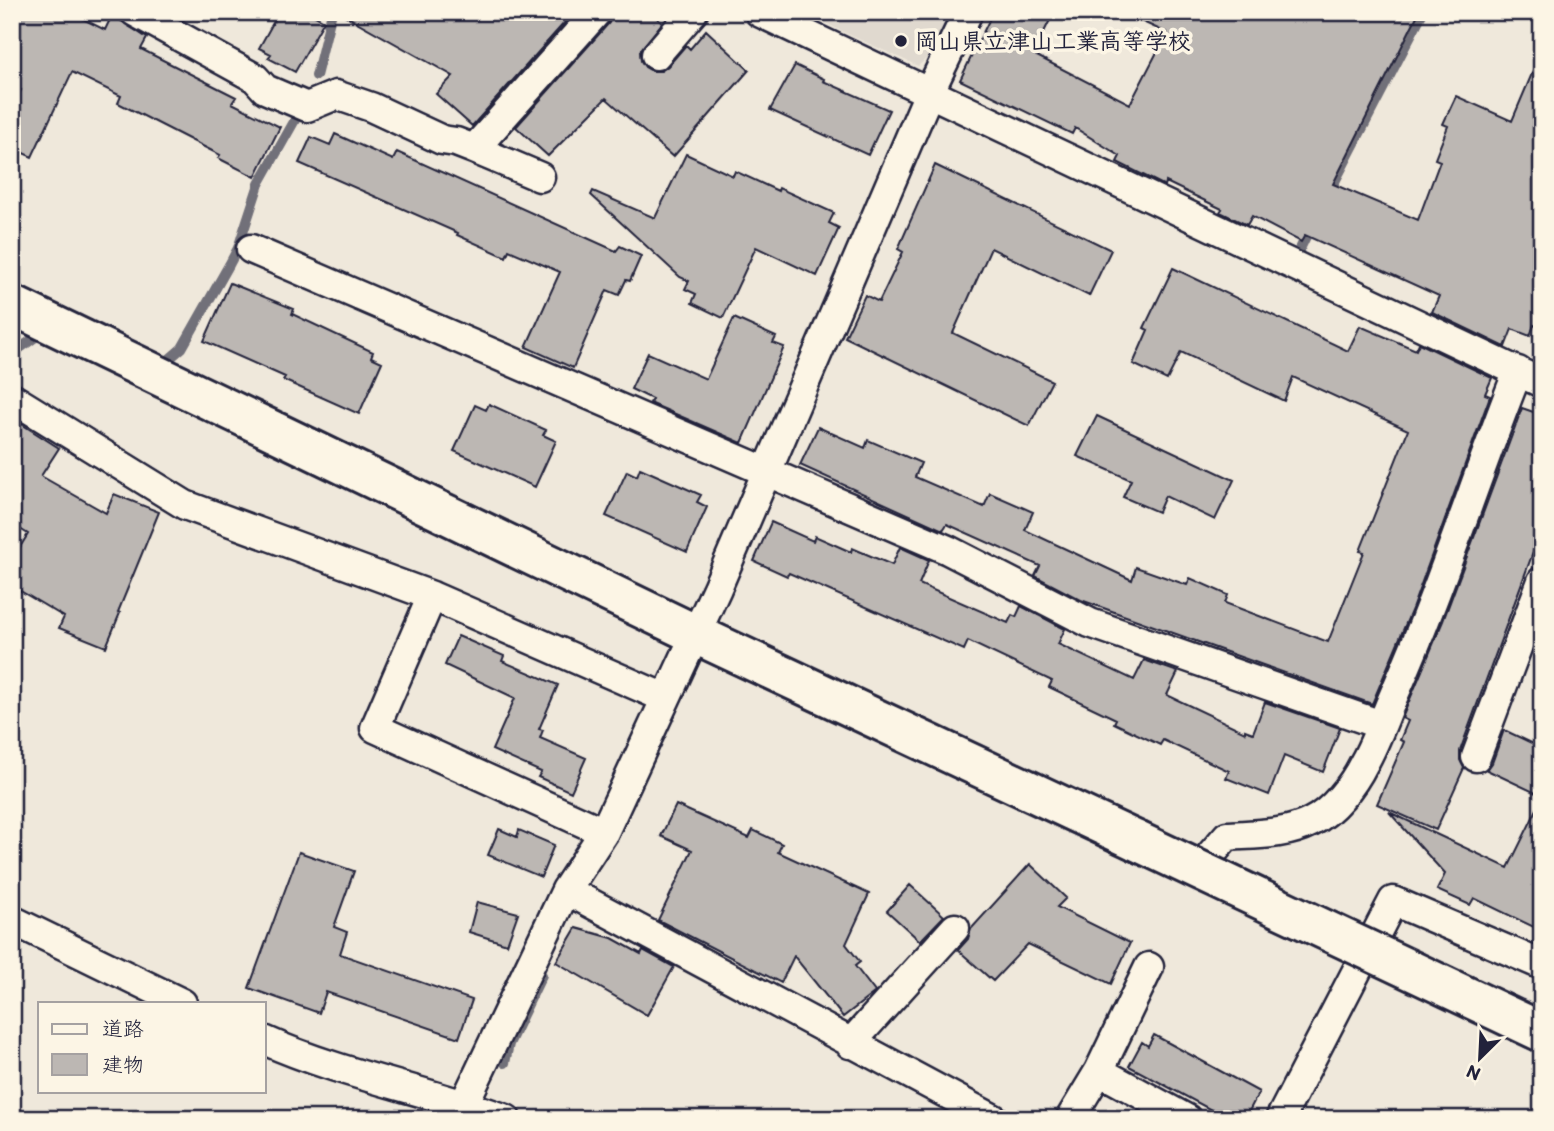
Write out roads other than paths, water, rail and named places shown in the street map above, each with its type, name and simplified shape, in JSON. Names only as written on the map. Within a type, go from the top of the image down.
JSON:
[{"type":"street","points":[[135,12],[255,78],[265,89],[307,107],[336,95],[371,107],[442,140],[456,142],[540,177]]},
{"type":"street","points":[[474,149],[597,12]]},
{"type":"street","points":[[656,55],[692,12]]},
{"type":"street","points":[[760,12],[1530,377],[1480,466],[1428,616],[1364,765],[1347,789],[1312,822],[1290,830],[1227,836],[1207,859]]},
{"type":"street","points":[[464,1104],[566,890],[604,832],[695,634],[929,93],[968,12]]},
{"type":"street","points":[[251,249],[948,550],[1090,623],[1381,725]]},
{"type":"street","points":[[12,305],[695,634],[1542,1032]]},
{"type":"street","points":[[12,398],[185,505],[432,596],[665,698]]},
{"type":"street","points":[[1476,757],[1542,581]]},
{"type":"street","points":[[432,596],[375,727],[604,832]]},
{"type":"street","points":[[566,890],[994,1119]]},
{"type":"street","points":[[1280,1119],[1393,901],[1542,965]]},
{"type":"street","points":[[12,920],[180,1002]]},
{"type":"street","points":[[850,1044],[955,928]]},
{"type":"street","points":[[1070,1119],[1098,1070],[1149,967]]},
{"type":"street","points":[[266,1041],[352,1072],[506,1119]]},
{"type":"street","points":[[1098,1070],[1187,1119]]},
{"type":"waterway","points":[[316,76],[332,12]]},
{"type":"waterway","points":[[1328,195],[1423,12]]},
{"type":"waterway","points":[[160,367],[182,348],[229,265],[238,248],[259,184],[295,120]]},
{"type":"waterway","points":[[1298,253],[1312,224]]},
{"type":"waterway","points":[[12,354],[44,331]]},
{"type":"waterway","points":[[505,1063],[509,1044],[542,975]]},
{"type":"place","name":"岡山県立津山工業高等学校","points":[[901,41]]}]
